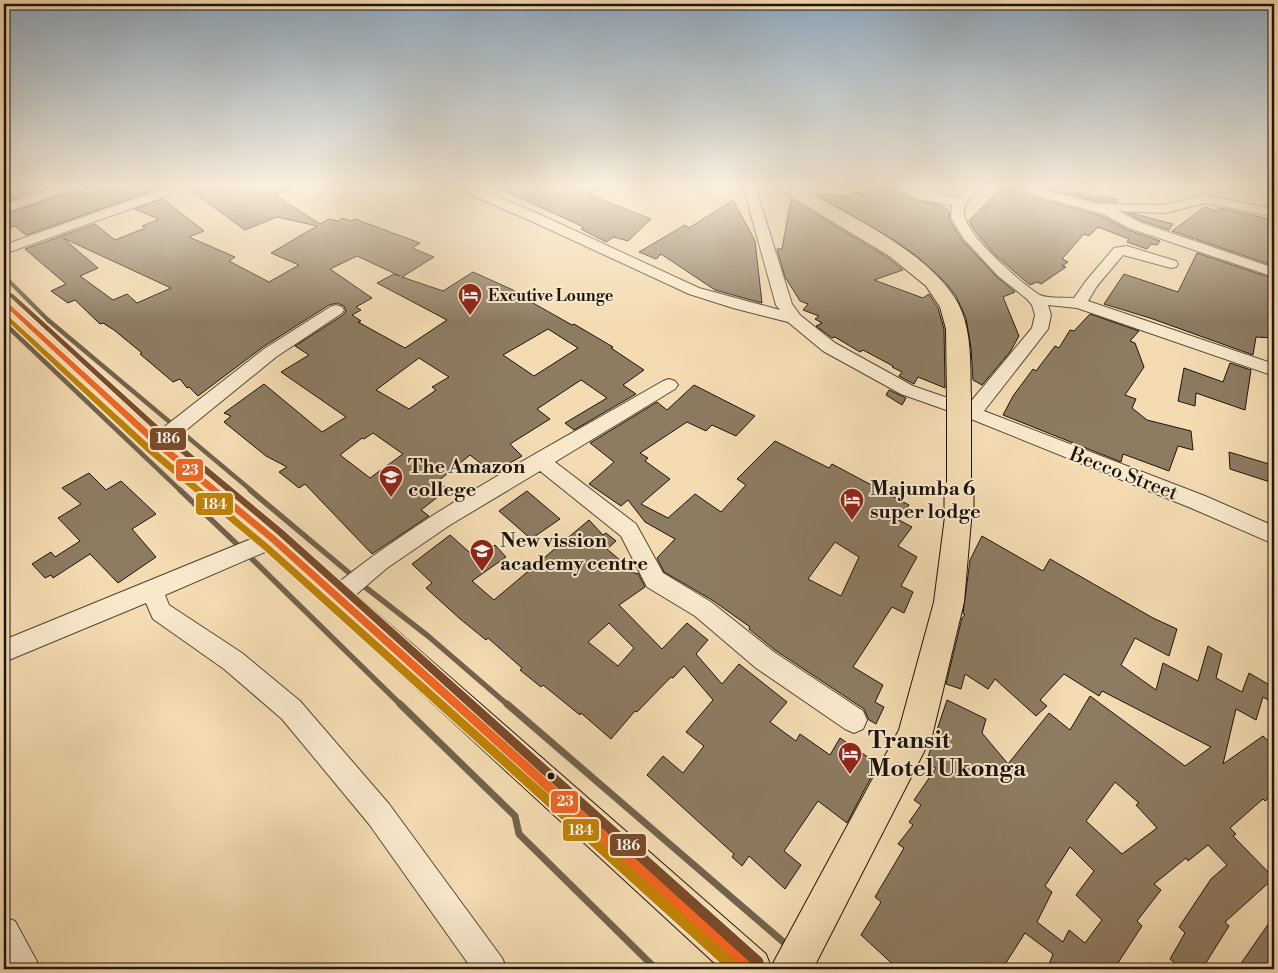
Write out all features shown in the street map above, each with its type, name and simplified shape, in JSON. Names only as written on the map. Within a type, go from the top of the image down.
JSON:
[{"type":"main road","points":[[791,969],[915,736],[949,602],[959,509],[966,405],[954,322],[949,307],[937,288],[922,271],[902,255],[862,231]]},
{"type":"main road","points":[[6,307],[157,443],[273,539],[751,969]]},
{"type":"street","points":[[4,250],[53,231]]},
{"type":"street","points":[[565,231],[694,291],[739,306],[794,318]]},
{"type":"street","points":[[762,231],[784,304],[794,318]]},
{"type":"street","points":[[965,231],[1008,276],[1036,300],[1041,308],[1043,317],[1040,329],[966,405]]},
{"type":"street","points":[[1153,231],[1274,273]]},
{"type":"street","points":[[1079,302],[1091,284],[1119,251],[1136,252],[1171,264]]},
{"type":"street","points":[[1036,300],[1079,302],[1274,370]]},
{"type":"street","points":[[157,443],[270,353],[336,310]]},
{"type":"street","name":"Becco Street","points":[[794,318],[830,347],[907,390],[966,405],[1274,535]]},
{"type":"street","points":[[337,597],[379,562],[443,519],[669,385]]},
{"type":"street","points":[[541,461],[629,530],[655,580],[703,609],[765,660],[854,720]]},
{"type":"street","points":[[4,651],[273,539]]},
{"type":"street","points":[[151,590],[161,612],[234,660],[290,710],[379,814],[491,969]]},
{"type":"street","points":[[4,932],[25,969]]},
{"type":"building","points":[[22,231],[36,231],[26,235]]},
{"type":"building","points":[[74,231],[104,231],[115,240],[136,231],[203,231],[189,237],[235,257],[229,261],[269,282],[299,265],[271,253],[308,231],[389,231],[420,243],[412,248],[434,257],[402,277],[443,291],[473,272],[513,290],[613,347],[611,348],[644,370],[623,385],[636,394],[574,430],[565,423],[607,398],[581,380],[537,409],[550,419],[510,444],[522,456],[493,473],[470,455],[437,482],[448,489],[421,510],[429,516],[372,554],[305,484],[299,488],[279,472],[287,467],[266,456],[224,422],[231,416],[224,413],[264,384],[322,432],[346,417],[281,372],[309,355],[295,346],[343,315],[346,311],[344,306],[337,303],[329,305],[263,347],[198,396],[189,387],[187,388],[180,379],[173,382],[114,330],[103,323],[100,324],[75,300],[68,303],[51,291],[66,284],[25,249]],"holes":[[[63,238],[171,288],[137,303],[127,294],[113,300],[80,276],[98,268]],[[357,256],[400,276],[394,274],[377,283],[447,320],[405,348],[358,322],[361,321],[352,315],[361,310],[356,307],[372,298],[330,269]],[[548,329],[578,348],[534,376],[503,355]],[[419,358],[449,377],[432,387],[436,390],[409,409],[376,390]],[[373,433],[403,454],[370,478],[340,455],[362,438],[364,439]]]},
{"type":"building","points":[[586,231],[638,231],[628,241],[614,237],[606,242]]},
{"type":"building","points":[[674,231],[750,231],[755,241],[762,303],[715,290],[661,254],[656,259],[639,252]]},
{"type":"building","points":[[785,231],[844,231],[888,258],[903,270],[874,280],[923,298],[929,294],[938,308],[944,329],[945,388],[918,377],[914,384],[899,376],[902,372],[893,366],[863,350],[860,352],[835,337],[832,338],[816,326],[822,323],[815,319],[819,316],[803,310],[808,304],[800,301],[785,277],[777,249],[782,249]]},
{"type":"building","points":[[879,231],[957,231],[962,240],[997,277],[1015,292],[1003,297],[1019,336],[1010,352],[982,385],[973,380],[971,348],[966,318],[956,296],[946,283],[918,257]]},
{"type":"building","points":[[975,231],[1094,231],[1089,236],[1084,234],[1062,259],[1068,262],[1062,266],[1066,267],[1041,284],[1037,282],[1030,285],[995,255]]},
{"type":"building","points":[[1109,231],[1132,231],[1160,241],[1157,245],[1151,244],[1147,249],[1127,242],[1129,239]]},
{"type":"building","points":[[1173,231],[1274,231],[1274,266]]},
{"type":"building","points":[[1197,253],[1274,279],[1274,338],[1256,337],[1253,355],[1150,318],[1104,304],[1124,274],[1178,292]]},
{"type":"building","points":[[1090,314],[1139,331],[1130,341],[1135,343],[1144,367],[1125,395],[1136,399],[1132,408],[1147,420],[1191,431],[1193,450],[1178,446],[1169,471],[1123,454],[1121,462],[1003,415],[1013,396],[1033,369],[1036,371],[1055,346],[1059,348],[1070,330],[1074,331]]},
{"type":"building","points":[[1230,363],[1251,370],[1245,410],[1196,393],[1195,406],[1178,401],[1184,368],[1223,382]]},
{"type":"building","points":[[694,385],[755,416],[736,436],[712,425],[706,431],[687,422],[640,453],[648,458],[645,461],[670,479],[641,504],[668,518],[695,494],[721,512],[746,485],[737,479],[775,441],[829,468],[832,464],[909,505],[899,520],[912,527],[898,546],[917,557],[901,586],[913,592],[904,613],[892,607],[853,667],[883,685],[875,702],[884,707],[876,724],[869,720],[864,709],[775,650],[749,629],[750,627],[712,600],[664,572],[657,558],[675,539],[645,522],[628,500],[621,506],[589,484],[614,462],[590,443],[657,402],[667,410]],"holes":[[[835,542],[859,557],[841,596],[808,579]]]},
{"type":"building","points":[[889,390],[906,398],[902,405],[886,395]]},
{"type":"building","points":[[1229,452],[1269,464],[1270,482],[1230,469]]},
{"type":"building","points":[[89,473],[106,490],[121,481],[156,514],[132,529],[156,557],[118,583],[90,554],[53,578],[51,575],[45,578],[32,564],[51,552],[55,557],[80,541],[58,518],[81,504],[62,488]]},
{"type":"building","points":[[527,491],[560,519],[531,539],[499,511]]},
{"type":"building","points":[[589,520],[603,535],[606,533],[616,541],[607,549],[636,574],[638,573],[645,587],[619,605],[662,649],[687,623],[708,640],[696,654],[722,684],[739,664],[787,702],[770,722],[796,741],[800,734],[830,755],[840,738],[878,764],[847,823],[818,801],[784,851],[801,865],[785,889],[749,856],[742,866],[732,857],[734,854],[647,775],[663,756],[683,773],[704,746],[686,732],[713,700],[684,666],[637,712],[635,711],[611,739],[581,713],[580,715],[543,685],[541,687],[520,670],[522,668],[488,638],[486,640],[459,618],[426,588],[432,583],[412,564],[450,535],[477,559],[495,545],[506,557],[472,581],[494,600]],"holes":[[[609,623],[634,648],[618,666],[588,642]]]},
{"type":"building","points":[[982,536],[1043,571],[1050,559],[1153,618],[1177,629],[1169,656],[1135,638],[1121,665],[1156,690],[1163,663],[1198,681],[1208,646],[1222,654],[1216,678],[1242,692],[1249,673],[1273,687],[1268,700],[1263,697],[1256,720],[1236,709],[1223,764],[1263,736],[1274,746],[1274,794],[1265,801],[1263,799],[1230,828],[1236,834],[1233,836],[1274,878],[1225,922],[1229,926],[1202,969],[1182,969],[1170,959],[1185,933],[1179,927],[1211,879],[1227,865],[1208,845],[1188,861],[1186,858],[1154,884],[1161,890],[1137,921],[1142,926],[1114,969],[1047,969],[1053,954],[1025,933],[1002,969],[898,969],[861,935],[881,902],[875,897],[904,848],[898,844],[913,825],[909,822],[921,805],[914,800],[936,768],[926,763],[947,700],[986,719],[982,733],[1008,764],[1049,713],[1070,730],[1090,696],[1185,766],[1211,747],[1102,691],[1099,696],[1064,674],[1040,700],[1047,706],[1036,716],[995,679],[988,689],[965,674],[961,689],[946,684],[962,618],[965,615],[963,614],[970,560]],"holes":[[[1115,782],[1139,803],[1136,805],[1157,828],[1122,854],[1086,821]],[[1070,847],[1094,871],[1076,895],[1102,920],[1085,943],[1069,930],[1063,942],[1037,922],[1052,892],[1045,886]]]},
{"type":"building","points":[[1274,916],[1274,969],[1237,969]]},
{"type":"waterway","points":[[4,276],[48,320]]},
{"type":"waterway","points":[[48,320],[252,491]]},
{"type":"waterway","points":[[4,323],[181,491]]},
{"type":"waterway","points":[[180,490],[241,548]]},
{"type":"waterway","points":[[250,490],[354,577]]},
{"type":"waterway","points":[[247,554],[401,705]]},
{"type":"waterway","points":[[360,583],[428,636],[508,705]]},
{"type":"waterway","points":[[400,704],[515,816],[519,834],[656,969]]},
{"type":"waterway","points":[[507,704],[788,946]]},
{"type":"transit line","name":"186","points":[[11,295],[164,435],[280,532],[758,962]]},
{"type":"transit line","name":"23","points":[[4,302],[157,443],[273,539],[751,969]]},
{"type":"transit line","name":"184","points":[[4,315],[150,450],[266,547],[736,969]]},
{"type":"place","name":"Excutive Lounge","points":[[470,316]]},
{"type":"place","name":"The Amazon college","points":[[391,498]]},
{"type":"place","name":"Majumba 6 super lodge","points":[[852,521]]},
{"type":"place","name":"New vission academy centre","points":[[482,572]]},
{"type":"place","name":"Transit Motel Ukonga","points":[[850,775]]}]
